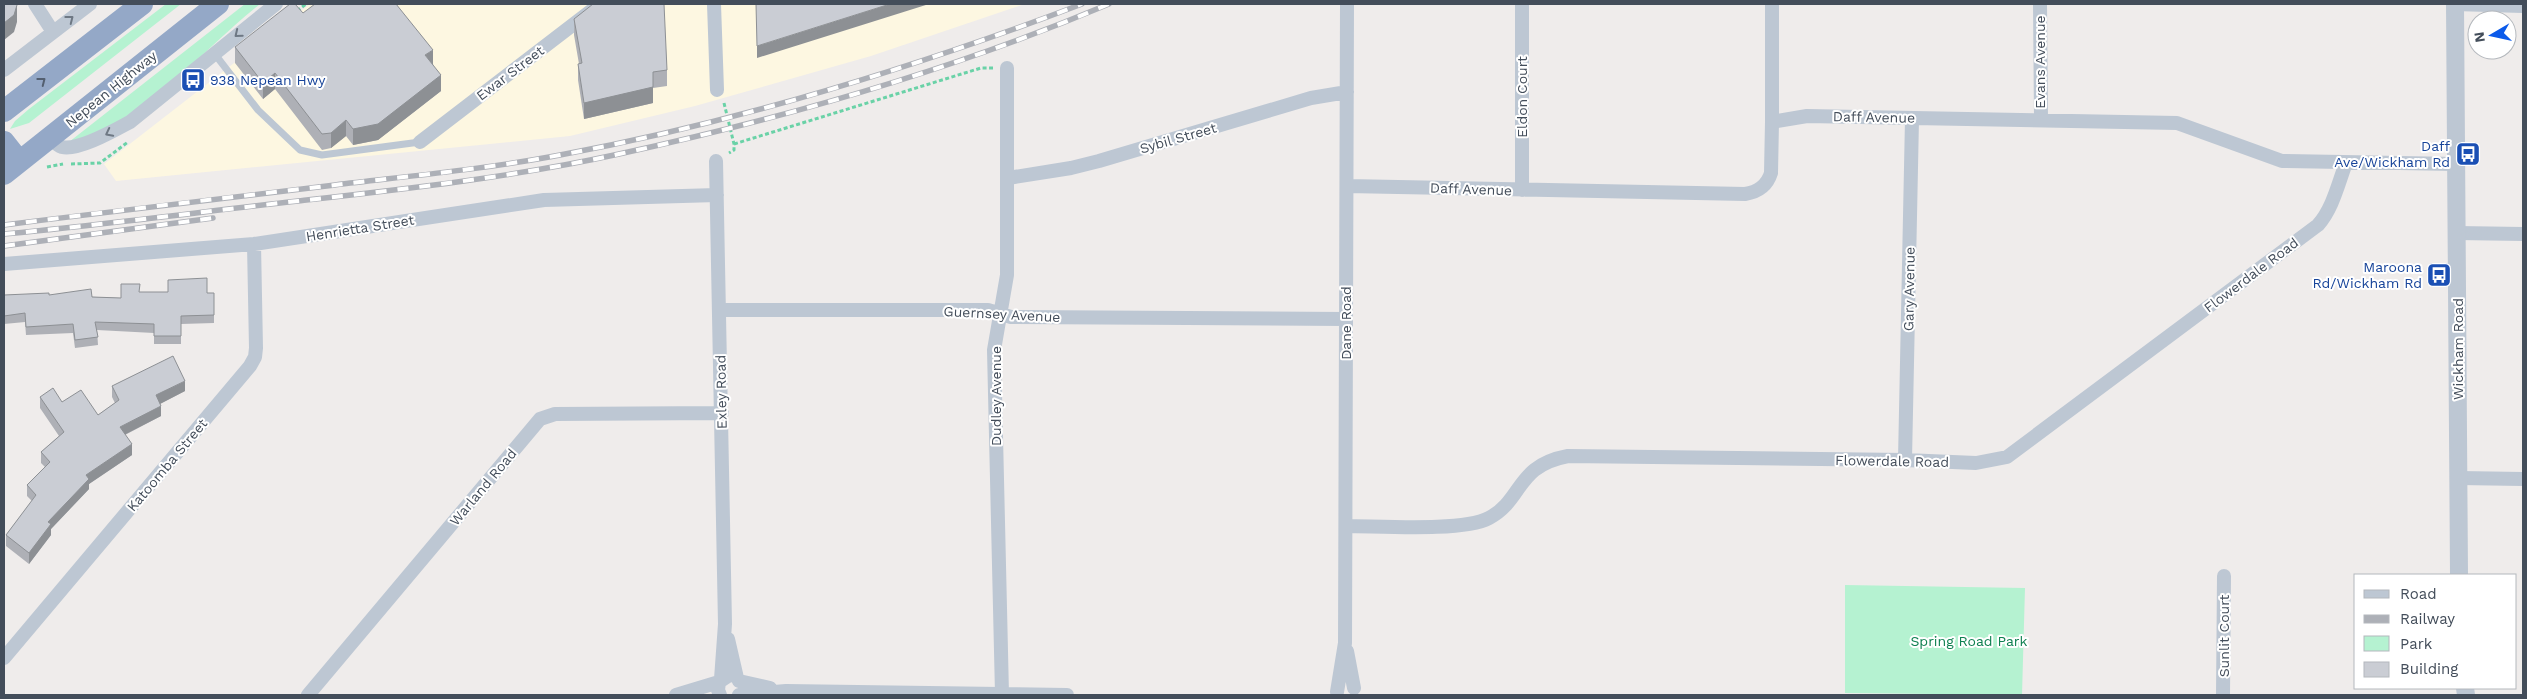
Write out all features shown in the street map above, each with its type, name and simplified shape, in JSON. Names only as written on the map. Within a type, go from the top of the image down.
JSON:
[{"type":"highway","points":[[4,111],[142,4]]},
{"type":"highway","name":"Nepean Highway","points":[[12,168],[218,4]]},
{"type":"highway","points":[[4,142],[12,168]]},
{"type":"street","points":[[35,4],[53,32]]},
{"type":"street","points":[[4,70],[90,4]]},
{"type":"street","points":[[49,138],[63,147],[76,146],[105,135],[130,122],[276,4]]},
{"type":"street","name":"Ewar Street","points":[[420,142],[600,4]]},
{"type":"street","points":[[714,4],[717,90]]},
{"type":"street","name":"Dane Road","points":[[1336,694],[1345,643],[1347,4]]},
{"type":"street","name":"Eldon Court","points":[[1522,4],[1522,190]]},
{"type":"street","points":[[1772,4],[1772,122]]},
{"type":"street","name":"Evans Avenue","points":[[2040,4],[2041,119]]},
{"type":"street","points":[[2455,4],[2523,6]]},
{"type":"street","name":"Wickham Road","points":[[2455,4],[2459,574]]},
{"type":"street","name":"Dudley Avenue","points":[[1002,694],[994,350],[1005,292],[1006,275],[1008,178],[1006,68]]},
{"type":"street","name":"Sybil Street","points":[[1008,178],[1071,168],[1311,98],[1347,92]]},
{"type":"street","name":"Daff Avenue","points":[[1347,186],[1745,194],[1756,192],[1769,180],[1772,173],[1772,122],[1807,116],[2177,122],[2282,161],[2456,164]]},
{"type":"street","name":"Gary Avenue","points":[[1905,460],[1912,118]]},
{"type":"street","name":"Exley Road","points":[[716,161],[725,624],[720,686]]},
{"type":"street","name":"Flowerdale Road","points":[[1346,526],[1446,526],[1481,521],[1498,512],[1532,471],[1550,460],[1568,456],[1905,460],[1976,463],[1998,460],[2015,452],[2318,225],[2326,216],[2332,204],[2346,163]]},
{"type":"street","name":"Henrietta Street","points":[[4,264],[254,244],[544,200],[717,195]]},
{"type":"street","points":[[2457,233],[2523,234]]},
{"type":"street","name":"Katoomba Street","points":[[4,658],[250,366],[255,357],[256,348],[254,244]]},
{"type":"street","name":"Guernsey Avenue","points":[[719,310],[988,310],[1010,318],[1345,319]]},
{"type":"street","name":"Warland Road","points":[[308,695],[540,419],[555,414],[722,413]]},
{"type":"street","points":[[2459,478],[2523,479]]},
{"type":"street","name":"Sunlit Court","points":[[2223,695],[2224,576]]},
{"type":"street","name":"Exley Road","points":[[725,624],[738,687]]},
{"type":"street","name":"Dane Road","points":[[1345,643],[1359,692]]},
{"type":"street","points":[[676,695],[720,686],[730,676],[738,687],[786,691],[1067,695]]},
{"type":"street","points":[[1336,694],[1345,687],[1359,692]]},
{"type":"lane","points":[[214,53],[258,110],[300,150],[322,155],[420,142]]},
{"type":"path","points":[[734,144],[981,68],[1006,68]]},
{"type":"path","points":[[716,161],[734,150],[721,94],[717,90]]},
{"type":"shaded area","points":[[310,4],[1025,4],[871,56],[695,106],[570,136],[116,181],[104,164]]},
{"type":"green space","points":[[166,4],[181,4],[29,123],[10,129],[15,121],[29,109]]},
{"type":"green space","points":[[245,4],[260,4],[171,84],[123,119],[97,133],[69,142]]},
{"type":"green space","name":"Spring Road Park","points":[[1845,585],[2025,588],[2022,695],[1845,693]]},
{"type":"building","points":[[4,4],[17,5],[14,15],[4,23]]},
{"type":"building","points":[[290,4],[295,4],[303,13],[315,4],[396,4],[433,50],[425,55],[441,75],[378,124],[353,129],[346,120],[331,133],[322,134],[275,73],[263,83],[235,47]]},
{"type":"building","points":[[593,4],[664,4],[667,70],[653,72],[653,87],[584,103],[578,64],[582,63],[574,19]]},
{"type":"building","points":[[756,4],[890,4],[757,46]]},
{"type":"building","points":[[207,278],[207,293],[214,293],[214,315],[181,316],[181,336],[154,336],[154,324],[95,322],[98,337],[75,340],[73,324],[26,327],[25,313],[4,316],[4,295],[49,293],[49,295],[91,289],[92,297],[121,298],[121,284],[140,284],[139,292],[168,292],[168,280]]},
{"type":"building","points":[[173,356],[185,381],[156,395],[161,406],[120,427],[132,444],[86,475],[89,479],[48,522],[51,524],[29,553],[6,535],[36,495],[27,485],[50,462],[41,452],[64,432],[40,397],[53,388],[62,402],[81,390],[98,415],[119,400],[112,386]]},
{"type":"railway","points":[[4,225],[476,168],[532,160],[627,142],[759,110],[890,71],[1018,28],[1082,4]]},
{"type":"railway","points":[[4,234],[419,187],[500,176],[619,154],[744,125],[868,90],[990,50],[1109,4]]},
{"type":"railway","points":[[4,246],[213,218]]},
{"type":"place","name":"938 Nepean Hwy","points":[[193,80]]},
{"type":"place","name":"Daff Ave/Wickham Rd","points":[[2468,154]]},
{"type":"place","name":"Maroona Rd/Wickham Rd","points":[[2439,275]]}]
